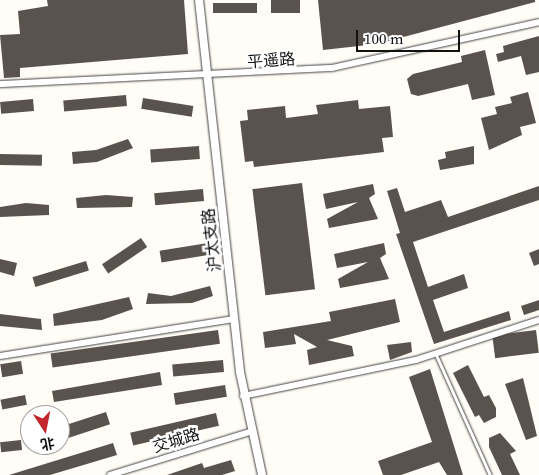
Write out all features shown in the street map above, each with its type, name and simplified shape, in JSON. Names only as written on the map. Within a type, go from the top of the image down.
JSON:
[{"type":"street","name":"沪太支路","points":[[199,0],[243,396],[250,432],[262,475]]},
{"type":"street","name":"平遥路","points":[[0,84],[206,76],[346,67],[539,22]]},
{"type":"street","points":[[0,356],[234,319]]},
{"type":"street","points":[[243,396],[436,354],[539,320]]},
{"type":"street","name":"交城路","points":[[110,475],[250,432]]},
{"type":"lane","points":[[436,354],[490,475]]},
{"type":"building","points":[[47,0],[184,0],[188,54],[20,68],[20,77],[4,78],[0,35],[20,34],[18,11],[48,6]]},
{"type":"building","points":[[271,0],[300,0],[300,13],[271,13]]},
{"type":"building","points":[[318,0],[535,0],[535,2],[377,44],[323,50]]},
{"type":"building","points":[[213,3],[257,3],[257,13],[213,13]]},
{"type":"building","points":[[539,36],[539,72],[526,75],[521,56],[498,62],[496,54],[504,52],[503,46]]},
{"type":"building","points":[[485,50],[495,95],[472,100],[468,84],[418,96],[411,94],[407,79],[413,74],[462,62],[461,56]]},
{"type":"building","points":[[528,92],[536,123],[520,127],[522,135],[489,150],[481,118],[497,114],[495,107],[512,103],[510,97]]},
{"type":"building","points":[[126,95],[127,106],[64,111],[63,100]]},
{"type":"building","points":[[143,98],[193,106],[192,117],[141,109]]},
{"type":"building","points":[[33,99],[34,111],[1,114],[0,102]]},
{"type":"building","points":[[358,100],[359,109],[390,106],[393,137],[382,138],[384,152],[254,167],[253,161],[245,162],[240,121],[248,120],[247,110],[285,106],[286,118],[318,114],[316,105]]},
{"type":"building","points":[[128,139],[133,148],[97,162],[73,164],[72,152],[96,150]]},
{"type":"building","points":[[199,146],[200,159],[151,162],[150,149]]},
{"type":"building","points":[[474,146],[474,164],[440,170],[438,160],[446,158],[445,152]]},
{"type":"building","points":[[0,154],[42,155],[42,166],[0,165]]},
{"type":"building","points":[[302,183],[315,289],[265,295],[252,189]]},
{"type":"building","points":[[373,184],[375,194],[369,198],[378,219],[329,228],[327,219],[358,202],[326,209],[323,194]]},
{"type":"building","points":[[539,186],[539,200],[413,242],[428,287],[464,274],[468,288],[433,300],[444,332],[509,311],[511,320],[434,344],[396,234],[400,233],[387,191],[397,188],[405,212],[441,200],[448,217]]},
{"type":"building","points":[[203,189],[204,201],[155,205],[154,193]]},
{"type":"building","points":[[106,195],[133,197],[132,207],[77,208],[76,198]]},
{"type":"building","points":[[26,203],[49,205],[49,215],[0,217],[0,207]]},
{"type":"building","points":[[141,238],[147,247],[108,273],[102,264]]},
{"type":"building","points":[[208,243],[210,255],[161,263],[160,251]]},
{"type":"building","points":[[384,243],[386,254],[380,258],[389,279],[340,288],[338,279],[368,262],[337,268],[334,254]]},
{"type":"building","points":[[539,249],[539,264],[534,266],[529,253]]},
{"type":"building","points":[[0,259],[17,263],[14,276],[0,272]]},
{"type":"building","points":[[86,261],[89,271],[35,287],[32,277]]},
{"type":"building","points":[[210,286],[213,296],[192,303],[146,304],[148,293],[171,296]]},
{"type":"building","points":[[129,297],[133,309],[102,320],[54,326],[53,314]]},
{"type":"building","points":[[395,299],[400,322],[327,340],[352,346],[354,356],[309,365],[307,350],[317,347],[294,334],[296,344],[265,348],[263,332],[331,321],[329,312]]},
{"type":"building","points":[[539,300],[539,310],[524,315],[521,306]]},
{"type":"building","points":[[0,314],[41,319],[42,330],[0,326]]},
{"type":"building","points":[[218,330],[220,344],[53,367],[51,354]]},
{"type":"building","points":[[536,330],[539,353],[495,358],[492,335]]},
{"type":"building","points":[[411,342],[412,352],[390,360],[387,345]]},
{"type":"building","points":[[223,360],[224,372],[173,376],[172,364]]},
{"type":"building","points":[[21,361],[23,374],[2,377],[0,364]]},
{"type":"building","points":[[468,365],[484,397],[489,395],[496,408],[496,417],[484,423],[479,415],[475,417],[453,373]]},
{"type":"building","points":[[430,369],[463,475],[447,475],[439,462],[401,475],[383,475],[378,461],[432,442],[409,377]]},
{"type":"building","points":[[160,372],[162,385],[54,402],[52,391]]},
{"type":"building","points":[[523,378],[537,436],[526,440],[505,384]]},
{"type":"building","points":[[225,385],[227,397],[176,405],[174,393]]},
{"type":"building","points":[[25,395],[27,405],[2,410],[0,400]]},
{"type":"building","points":[[106,412],[110,424],[70,437],[70,424]]},
{"type":"building","points":[[216,413],[219,426],[133,445],[130,433]]},
{"type":"building","points":[[500,433],[516,451],[510,454],[520,475],[502,475],[489,447],[489,438]]},
{"type":"building","points":[[20,440],[20,450],[1,452],[0,442]]},
{"type":"building","points":[[113,443],[117,455],[50,475],[9,475]]},
{"type":"building","points":[[231,460],[235,471],[222,475],[167,475],[202,463],[204,468]]}]
